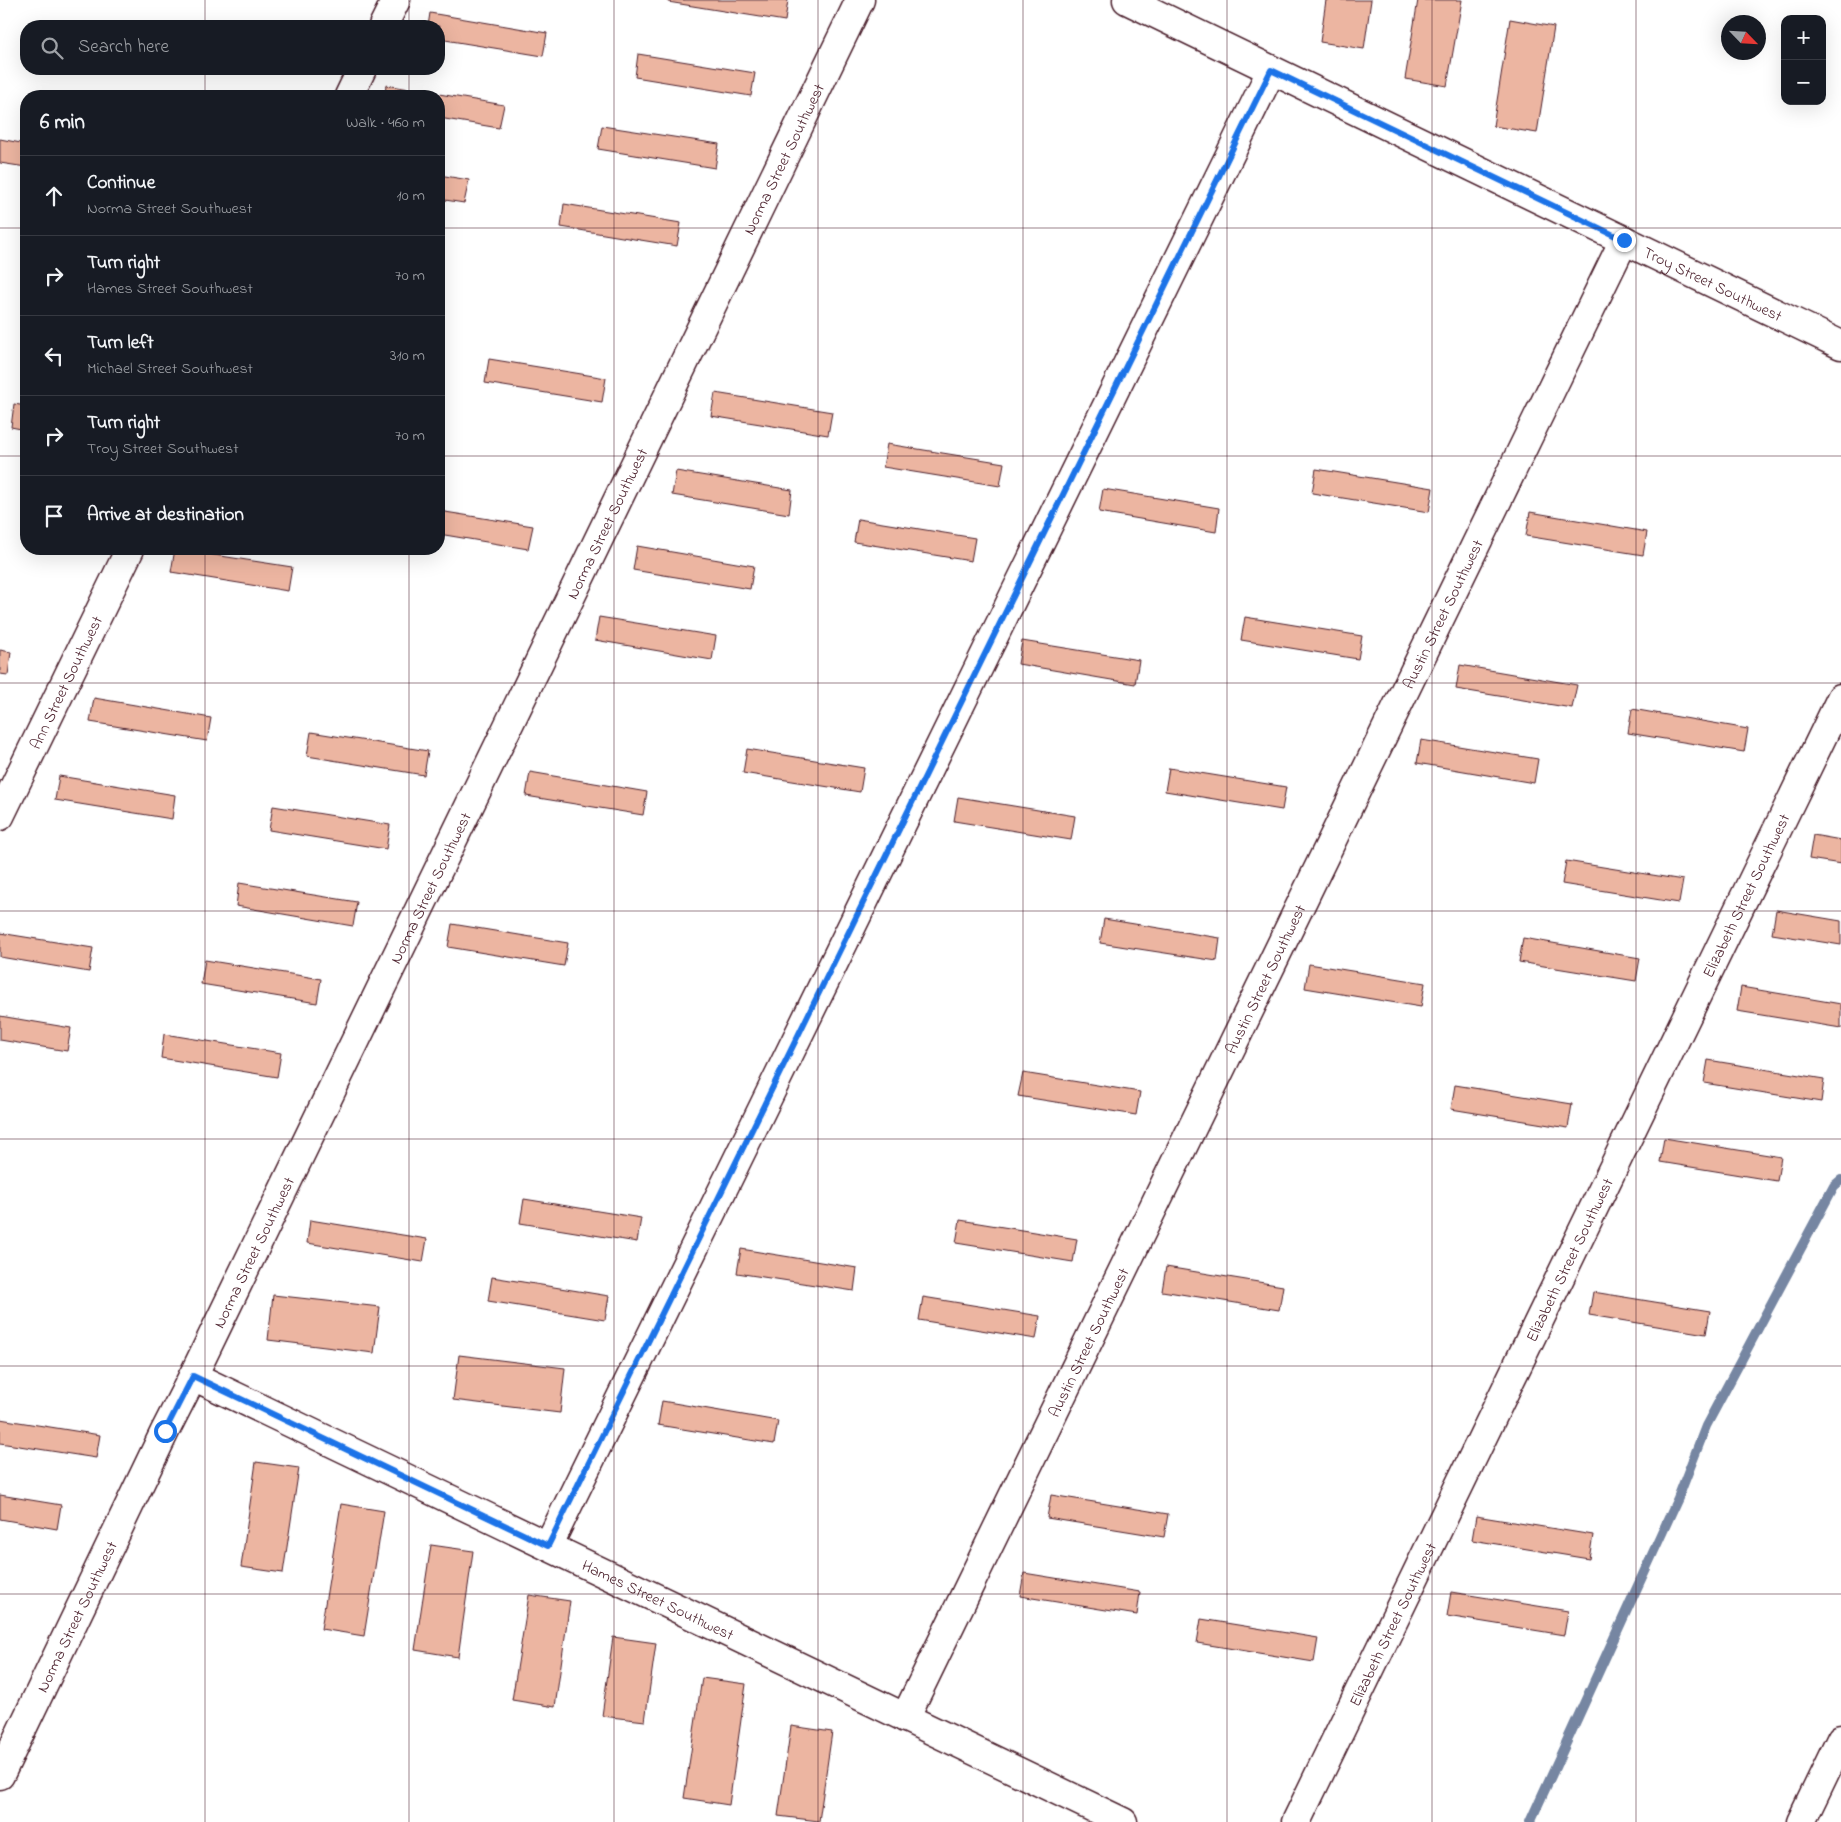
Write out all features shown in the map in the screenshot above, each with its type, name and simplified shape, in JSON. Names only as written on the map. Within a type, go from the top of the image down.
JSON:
[{"type":"street","points":[[386,20],[396,0]]},
{"type":"street","name":"Norma Street Southwest","points":[[0,1775],[860,0]]},
{"type":"street","name":"Troy Street Southwest","points":[[1127,0],[1841,345]]},
{"type":"street","points":[[548,1546],[1271,70]]},
{"type":"street","points":[[352,90],[359,75]]},
{"type":"street","name":"Austin Street Southwest","points":[[905,1718],[1624,240]]},
{"type":"street","name":"Ann Street Southwest","points":[[0,816],[127,555]]},
{"type":"street","name":"Elizabeth Street Southwest","points":[[1296,1822],[1841,698]]},
{"type":"street","name":"Hames Street Southwest","points":[[193,1376],[1123,1822]]},
{"type":"street","points":[[1801,1822],[1841,1739]]},
{"type":"building","points":[[668,0],[788,0],[785,21],[668,2]]},
{"type":"building","points":[[1326,0],[1371,0],[1364,49],[1320,42]]},
{"type":"building","points":[[1418,0],[1462,0],[1447,86],[1405,79]]},
{"type":"building","points":[[430,13],[547,33],[543,56],[445,40],[445,20],[429,20]]},
{"type":"building","points":[[1510,19],[1554,27],[1537,133],[1493,126]]},
{"type":"building","points":[[638,54],[755,73],[751,96],[635,77]]},
{"type":"building","points":[[386,85],[416,90],[386,90]]},
{"type":"building","points":[[445,95],[504,105],[499,128],[445,119]]},
{"type":"building","points":[[602,126],[719,144],[715,168],[598,149]]},
{"type":"building","points":[[0,139],[20,143],[20,166],[0,163]]},
{"type":"building","points":[[445,176],[469,180],[464,203],[445,200]]},
{"type":"building","points":[[564,204],[681,223],[677,246],[561,227]]},
{"type":"building","points":[[489,359],[606,378],[602,402],[485,383]]},
{"type":"building","points":[[715,393],[832,412],[828,435],[711,416]]},
{"type":"building","points":[[14,404],[20,405],[20,429],[11,427]]},
{"type":"building","points":[[887,444],[1004,463],[1000,486],[883,467]]},
{"type":"building","points":[[1316,469],[1433,488],[1429,512],[1312,493]]},
{"type":"building","points":[[676,471],[792,490],[789,514],[672,495]]},
{"type":"building","points":[[1103,489],[1219,508],[1216,532],[1099,512]]},
{"type":"building","points":[[445,512],[533,526],[528,549],[445,535]]},
{"type":"building","points":[[1530,512],[1647,532],[1643,555],[1526,536]]},
{"type":"building","points":[[858,519],[975,538],[971,561],[854,542]]},
{"type":"building","points":[[637,546],[754,566],[750,589],[633,570]]},
{"type":"building","points":[[174,555],[214,555],[292,567],[288,591],[171,572]]},
{"type":"building","points":[[599,617],[716,636],[712,660],[595,640]]},
{"type":"building","points":[[1245,617],[1362,636],[1358,659],[1241,640]]},
{"type":"building","points":[[1022,641],[1139,660],[1135,684],[1018,664]]},
{"type":"building","points":[[0,650],[11,652],[8,675],[0,674]]},
{"type":"building","points":[[1460,665],[1577,685],[1572,708],[1456,689]]},
{"type":"building","points":[[94,698],[211,718],[207,741],[90,722]]},
{"type":"building","points":[[1632,709],[1748,729],[1744,752],[1628,733]]},
{"type":"building","points":[[311,732],[428,751],[424,775],[307,756]]},
{"type":"building","points":[[1421,740],[1538,759],[1534,783],[1417,763]]},
{"type":"building","points":[[747,749],[864,768],[860,792],[743,773]]},
{"type":"building","points":[[1169,768],[1286,787],[1282,810],[1165,791]]},
{"type":"building","points":[[530,772],[647,792],[643,815],[526,796]]},
{"type":"building","points":[[59,776],[175,795],[172,819],[55,800]]},
{"type":"building","points":[[958,797],[1075,816],[1071,840],[954,821]]},
{"type":"building","points":[[273,806],[390,825],[386,849],[269,830]]},
{"type":"building","points":[[1813,835],[1841,840],[1841,864],[1809,859]]},
{"type":"building","points":[[1566,861],[1683,880],[1679,903],[1562,884]]},
{"type":"building","points":[[239,883],[357,902],[353,926],[236,906]]},
{"type":"building","points":[[1776,910],[1841,921],[1841,945],[1772,934]]},
{"type":"building","points":[[1104,919],[1220,938],[1217,961],[1100,943]]},
{"type":"building","points":[[452,924],[568,943],[564,966],[448,947]]},
{"type":"building","points":[[0,933],[93,948],[89,972],[0,957]]},
{"type":"building","points":[[1523,938],[1640,958],[1636,981],[1519,962]]},
{"type":"building","points":[[205,960],[321,979],[317,1003],[201,984]]},
{"type":"building","points":[[1309,964],[1425,983],[1421,1007],[1305,988]]},
{"type":"building","points":[[1741,987],[1841,1004],[1841,1028],[1737,1011]]},
{"type":"building","points":[[0,1016],[71,1028],[67,1051],[0,1040]]},
{"type":"building","points":[[164,1034],[281,1053],[277,1077],[161,1058]]},
{"type":"building","points":[[1708,1060],[1824,1079],[1821,1102],[1704,1083]]},
{"type":"building","points":[[1023,1073],[1140,1092],[1136,1115],[1018,1096]]},
{"type":"building","points":[[1455,1085],[1572,1104],[1568,1128],[1451,1109]]},
{"type":"building","points":[[1664,1138],[1781,1157],[1777,1181],[1660,1162]]},
{"type":"building","points":[[524,1199],[641,1218],[637,1242],[520,1223]]},
{"type":"building","points":[[310,1220],[427,1239],[423,1262],[307,1243]]},
{"type":"building","points":[[960,1220],[1077,1239],[1073,1262],[956,1243]]},
{"type":"building","points":[[741,1249],[857,1268],[854,1291],[737,1273]]},
{"type":"building","points":[[1166,1267],[1283,1286],[1279,1310],[1162,1291]]},
{"type":"building","points":[[492,1277],[609,1296],[605,1320],[488,1301]]},
{"type":"building","points":[[1593,1292],[1710,1311],[1706,1334],[1589,1315]]},
{"type":"building","points":[[273,1295],[380,1307],[374,1353],[268,1340]]},
{"type":"building","points":[[923,1297],[1040,1316],[1036,1339],[919,1320]]},
{"type":"building","points":[[459,1355],[565,1368],[560,1413],[453,1400]]},
{"type":"building","points":[[662,1401],[778,1421],[774,1444],[658,1425]]},
{"type":"building","points":[[0,1419],[100,1435],[96,1458],[0,1443]]},
{"type":"building","points":[[256,1462],[299,1468],[283,1573],[241,1567]]},
{"type":"building","points":[[0,1495],[61,1505],[57,1529],[0,1519]]},
{"type":"building","points":[[1051,1495],[1168,1514],[1164,1537],[1047,1518]]},
{"type":"building","points":[[341,1504],[384,1511],[364,1636],[321,1629]]},
{"type":"building","points":[[1476,1516],[1593,1535],[1589,1559],[1472,1540]]},
{"type":"building","points":[[431,1545],[473,1551],[458,1657],[415,1650]]},
{"type":"building","points":[[1024,1573],[1140,1592],[1137,1615],[1020,1596]]},
{"type":"building","points":[[1451,1592],[1568,1611],[1564,1635],[1447,1616]]},
{"type":"building","points":[[529,1595],[570,1601],[555,1707],[512,1700]]},
{"type":"building","points":[[1201,1619],[1318,1638],[1314,1662],[1197,1643]]},
{"type":"building","points":[[613,1637],[656,1643],[645,1721],[602,1716]]},
{"type":"building","points":[[702,1678],[746,1684],[729,1805],[684,1798]]},
{"type":"building","points":[[791,1726],[832,1732],[819,1821],[778,1816]]},
{"type":"waterway","points":[[1530,1822],[1678,1498],[1706,1426],[1834,1186],[1841,1180]]},
{"type":"route","points":[[165,1431],[193,1376],[548,1546],[1271,70],[1624,240]]}]
